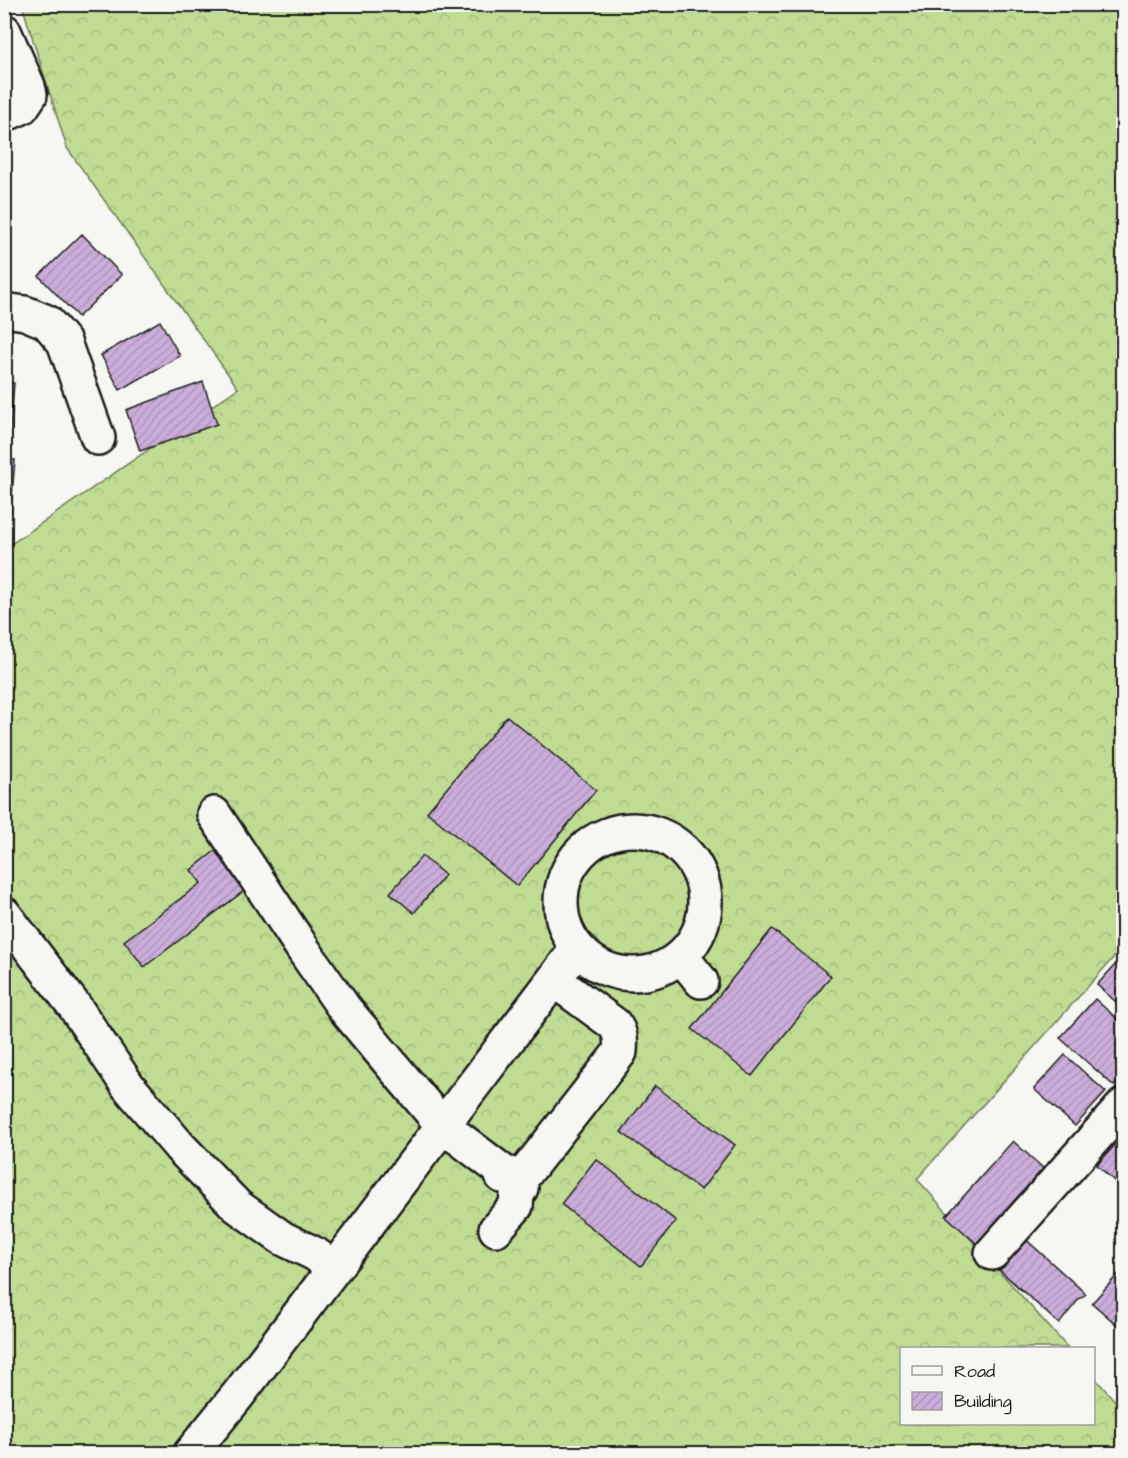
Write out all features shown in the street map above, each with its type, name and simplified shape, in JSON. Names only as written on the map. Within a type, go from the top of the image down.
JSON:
[{"type":"street","points":[[4,31],[30,95],[22,107],[4,115]]},
{"type":"street","points":[[4,310],[25,313],[47,322],[64,342],[98,438]]},
{"type":"street","points":[[214,814],[344,1008],[442,1126],[514,1183]]},
{"type":"street","points":[[643,830],[666,838],[686,853],[699,872],[705,894],[704,917],[696,939],[691,968],[662,969],[639,975],[616,973],[595,964],[577,949],[565,928],[561,903],[564,879],[577,857],[579,845],[618,832],[643,830]]},
{"type":"street","points":[[4,914],[75,1007],[128,1086],[180,1147],[237,1206],[282,1238],[315,1254],[334,1268]]},
{"type":"street","points":[[190,1454],[238,1395],[577,949]]},
{"type":"street","points":[[496,1229],[516,1206],[514,1183],[620,1052],[619,1031],[614,1024],[554,980]]},
{"type":"street","points":[[992,1253],[1124,1105]]},
{"type":"green space","points":[[22,5],[1123,5],[1123,947],[917,1179],[1067,1347],[900,1347],[900,1425],[1095,1425],[1095,1378],[1123,1410],[1123,1453],[5,1453],[4,549],[238,388],[67,148]]},
{"type":"building","points":[[82,234],[122,275],[78,317],[39,276]]},
{"type":"building","points":[[160,321],[180,356],[120,390],[101,355]]},
{"type":"building","points":[[203,382],[217,424],[140,451],[126,410]]},
{"type":"building","points":[[4,383],[14,383],[10,437],[4,437]]},
{"type":"building","points":[[4,459],[15,460],[10,518],[4,517]]},
{"type":"building","points":[[507,716],[596,790],[517,886],[427,812]]},
{"type":"building","points":[[215,851],[245,890],[144,967],[124,941],[201,883],[191,870]]},
{"type":"building","points":[[422,856],[445,875],[414,913],[390,893]]},
{"type":"building","points":[[772,929],[831,976],[752,1076],[692,1029]]},
{"type":"building","points":[[1124,955],[1124,1009],[1097,985]]},
{"type":"building","points":[[1095,999],[1124,1025],[1124,1076],[1114,1086],[1060,1038]]},
{"type":"building","points":[[1065,1055],[1106,1092],[1075,1126],[1034,1089]]},
{"type":"building","points":[[655,1086],[735,1145],[701,1190],[621,1132]]},
{"type":"building","points":[[1124,1135],[1124,1190],[1097,1165]]},
{"type":"building","points":[[1013,1141],[1044,1169],[977,1244],[946,1216]]},
{"type":"building","points":[[596,1159],[676,1221],[641,1266],[561,1204]]},
{"type":"building","points":[[1021,1235],[1086,1294],[1079,1299],[1059,1324],[994,1265]]},
{"type":"building","points":[[1121,1271],[1124,1274],[1124,1331],[1092,1303]]}]
